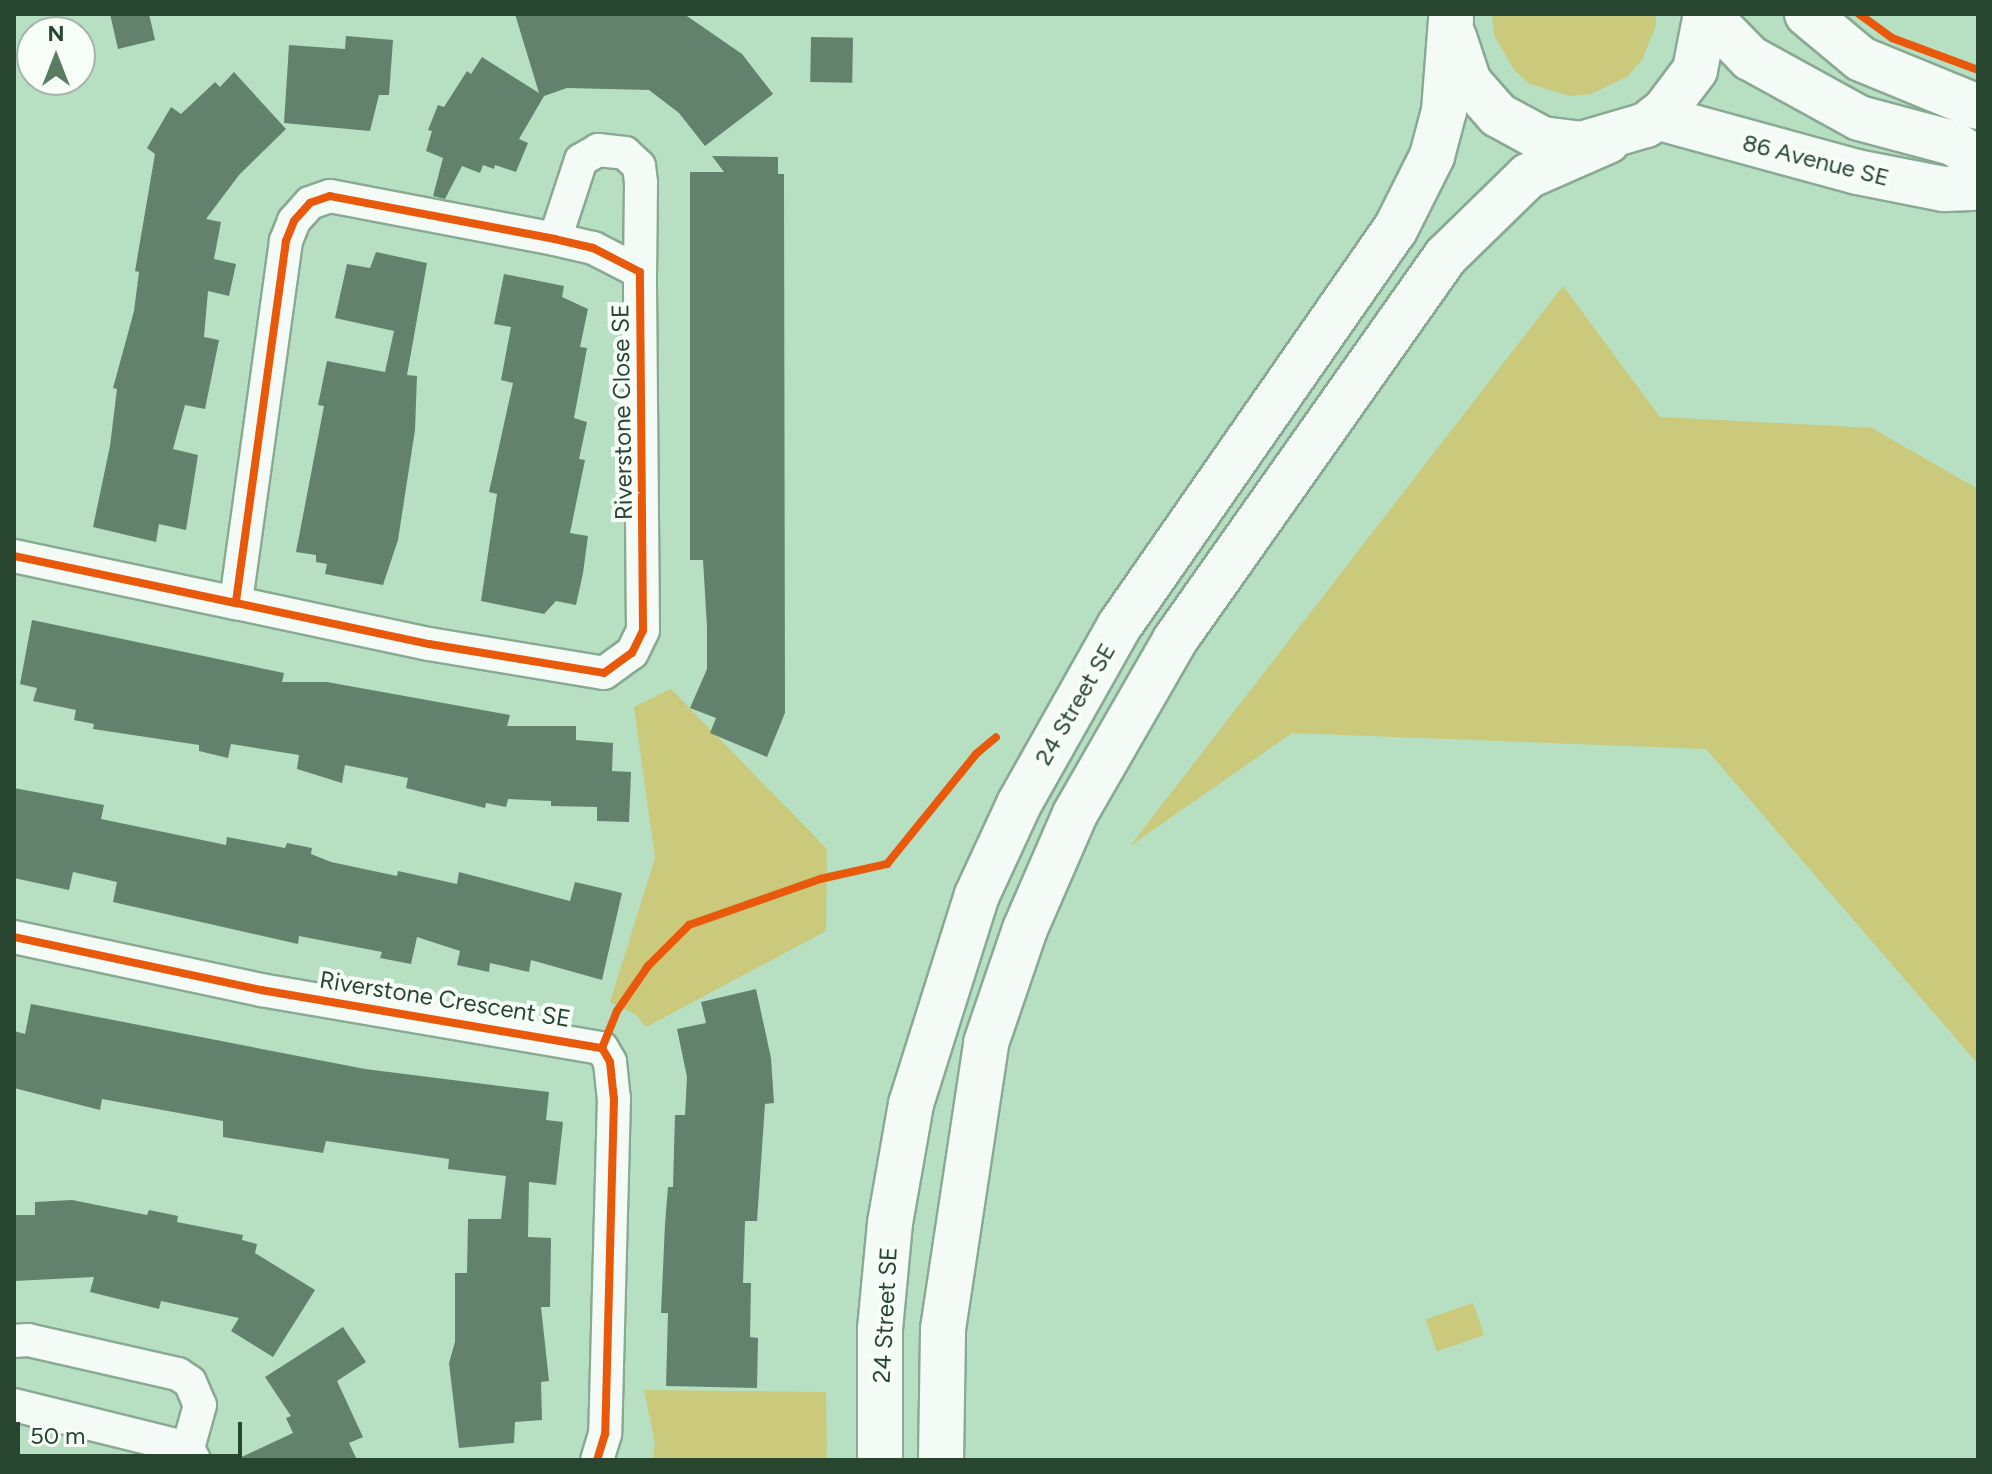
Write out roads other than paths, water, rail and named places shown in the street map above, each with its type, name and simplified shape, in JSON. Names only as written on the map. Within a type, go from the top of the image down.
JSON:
[{"type":"main road","points":[[941,1460],[943,1329],[986,1043],[1025,929],[1075,814],[1175,640],[1446,256],[1528,176],[1656,117],[1695,70],[1707,14]]},
{"type":"main road","name":"86 Avenue SE","points":[[1707,14],[1750,58],[1859,118],[1953,143],[1978,160]]},
{"type":"main road","points":[[1807,14],[1861,59],[1978,107]]},
{"type":"main road","points":[[1452,17],[1469,82],[1498,115],[1542,139],[1581,144],[1608,141]]},
{"type":"main road","name":"24 Street SE","points":[[880,1460],[880,1329],[890,1223],[911,1104],[977,895],[1019,804],[1120,625],[1395,230],[1432,156],[1444,111],[1452,17]]},
{"type":"main road","name":"86 Avenue SE","points":[[1656,117],[1857,172],[1944,189],[1978,188]]},
{"type":"street","name":"Riverstone Close SE","points":[[14,556],[587,674],[621,665],[643,630],[639,166],[625,153],[598,150],[581,160],[555,239]]},
{"type":"street","name":"Riverstone Close SE","points":[[236,603],[286,241],[294,221],[310,203],[330,196],[555,239],[593,248],[640,272]]},
{"type":"street","name":"Riverstone Crescent SE","points":[[14,937],[261,990],[602,1048],[610,1062],[614,1098],[605,1434],[597,1460]]},
{"type":"street","points":[[14,1341],[28,1340],[178,1374],[190,1382],[200,1405],[191,1454],[14,1405]]}]
